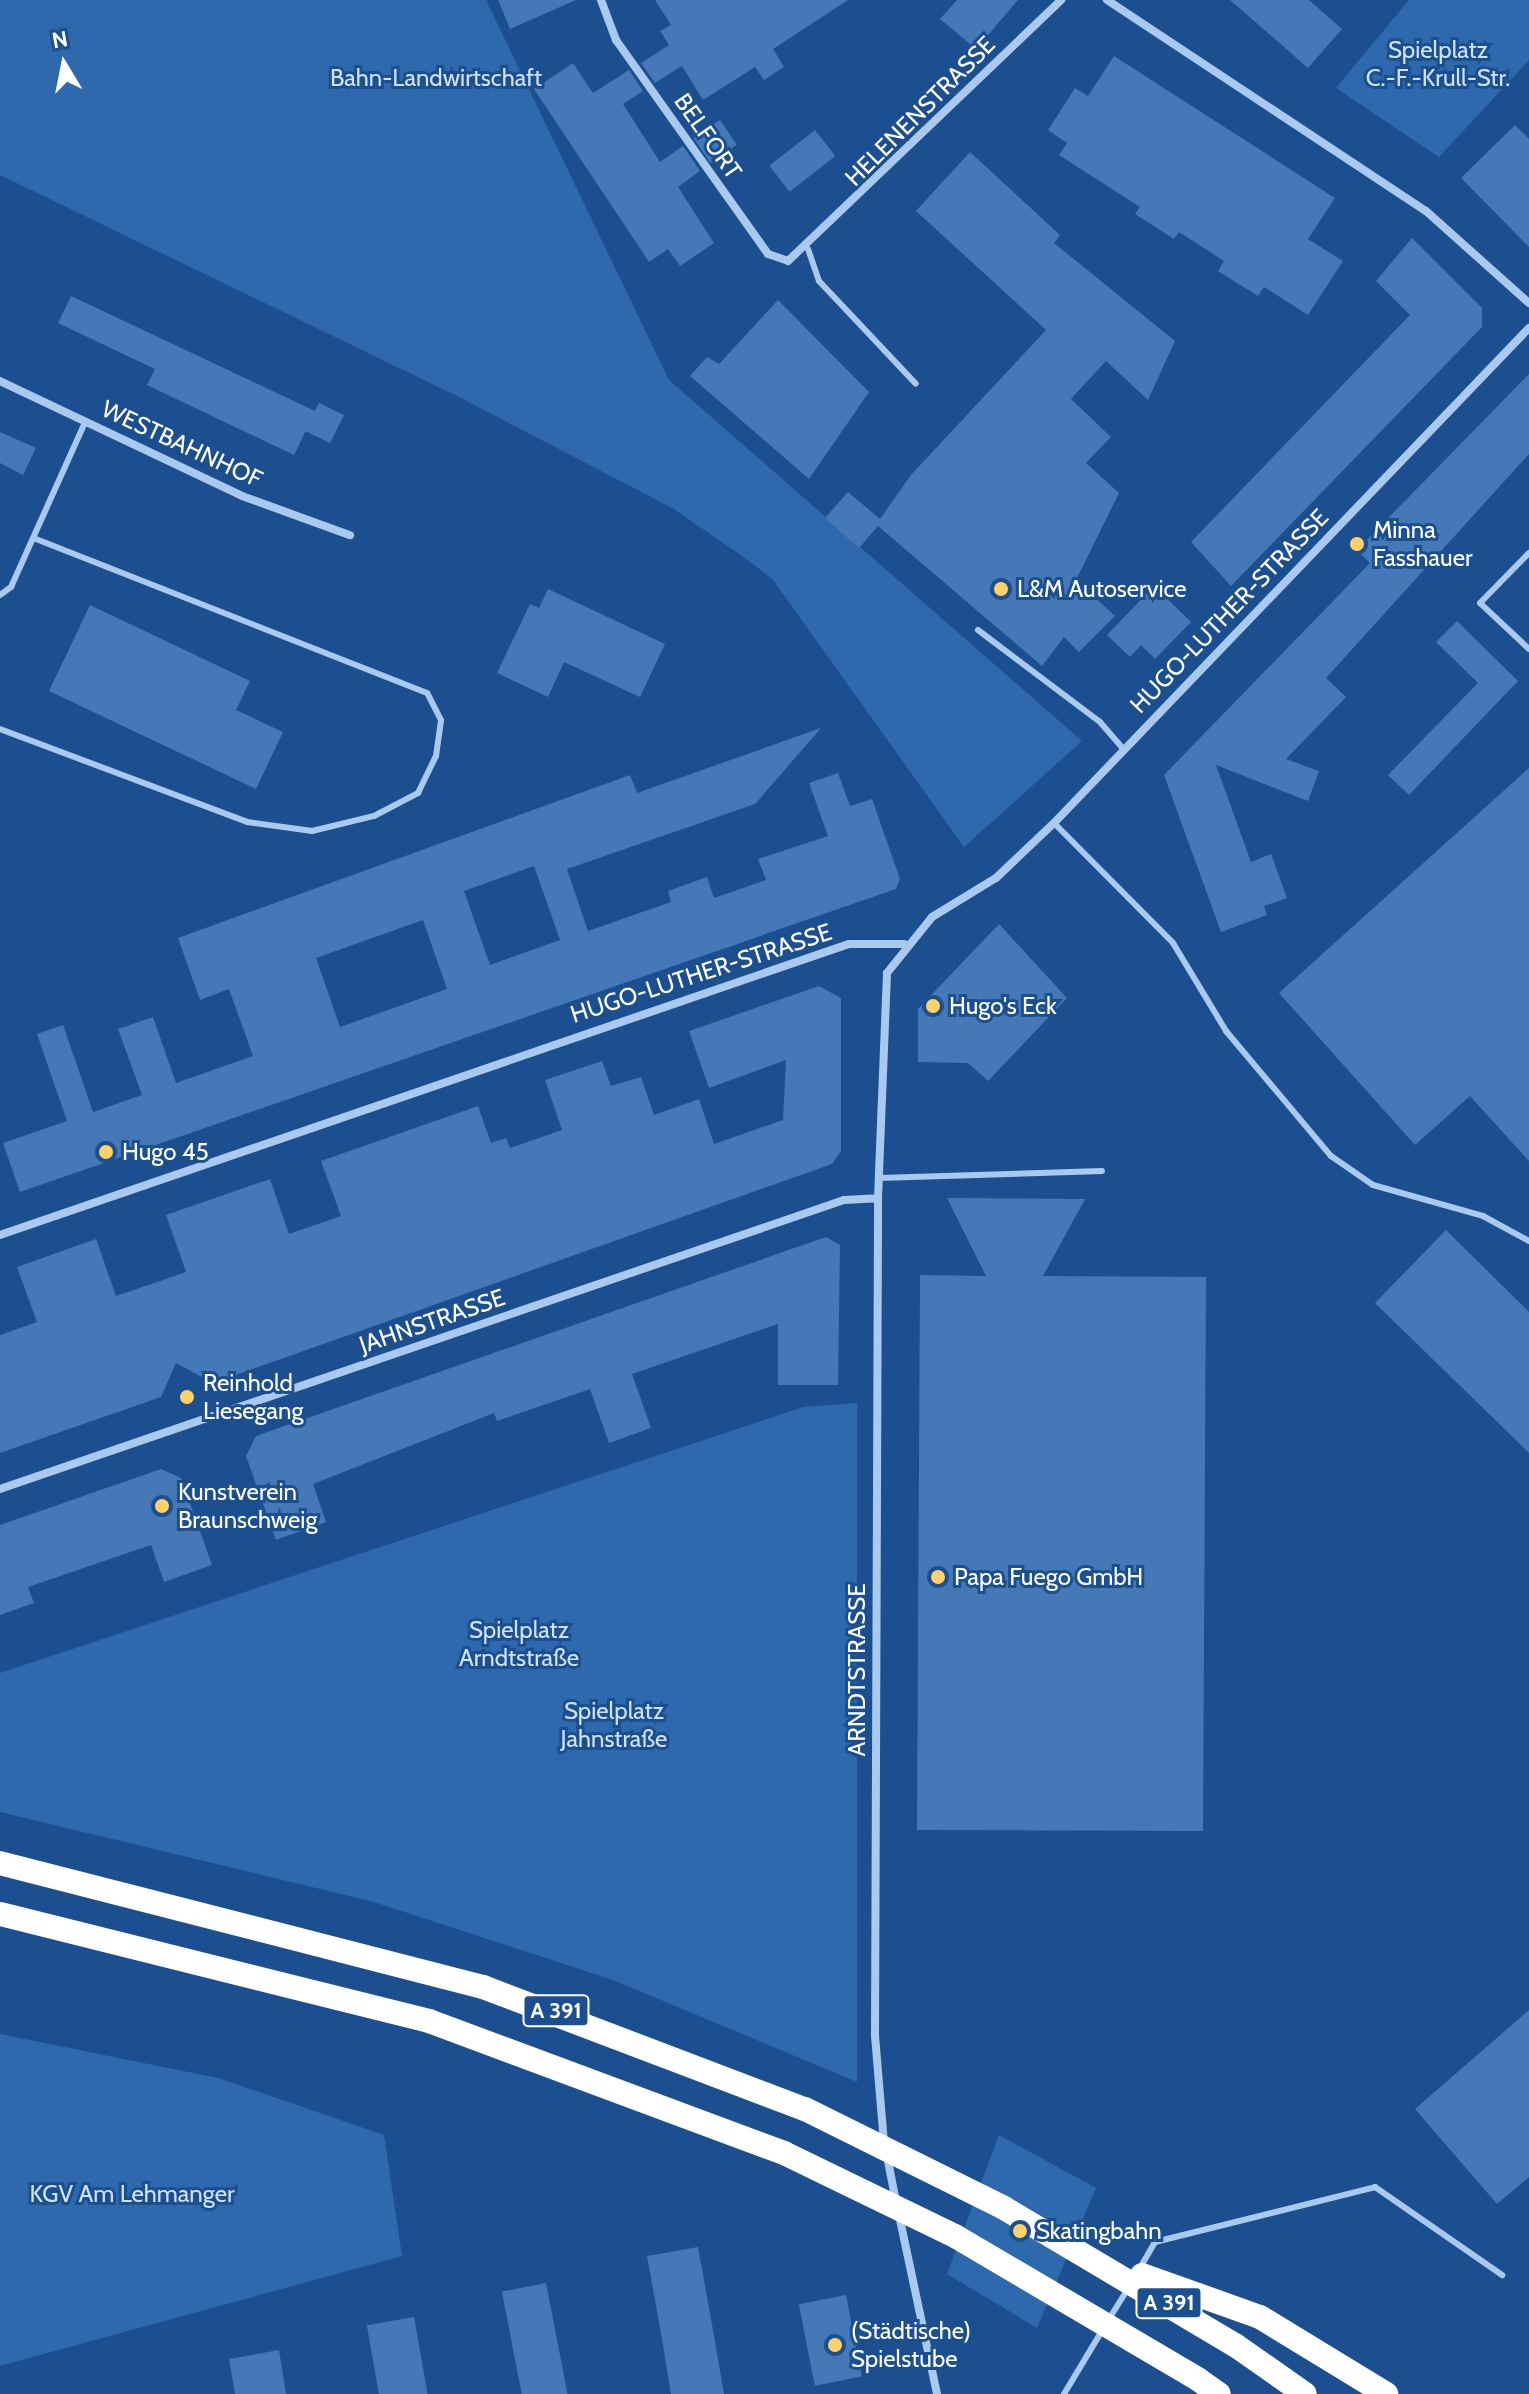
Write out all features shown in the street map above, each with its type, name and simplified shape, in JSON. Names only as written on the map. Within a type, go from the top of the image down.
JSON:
[{"type":"highway","name":"A 391","points":[[0,1863],[483,1987],[805,2109],[1102,2262],[1235,2345],[1305,2394]]},
{"type":"highway","name":"A 391","points":[[0,1914],[429,2021],[784,2153],[968,2244],[1219,2394]]},
{"type":"highway","points":[[1102,2262],[1260,2317],[1386,2394]]},
{"type":"street","name":"BELFORT","points":[[601,0],[616,40],[768,254],[788,261],[808,249]]},
{"type":"street","points":[[1107,0],[1426,211],[1529,303]]},
{"type":"street","name":"HELENENSTRASSE","points":[[808,249],[1056,2]]},
{"type":"street","name":"HUGO-LUTHER-STRASSE","points":[[0,1235],[834,949],[904,944],[996,878],[1054,823],[1529,328]]},
{"type":"street","name":"WESTBAHNHOF","points":[[0,381],[242,496],[350,535]]},
{"type":"street","name":"ARNDTSTRASSE","points":[[904,944],[887,973],[881,1006],[875,2036],[884,2141],[937,2394]]},
{"type":"street","name":"JAHNSTRASSE","points":[[0,1489],[844,1200],[878,1198]]},
{"type":"lane","points":[[808,249],[819,281],[916,384]]},
{"type":"lane","points":[[0,595],[33,538],[85,422]]},
{"type":"lane","points":[[0,729],[247,822],[312,831],[374,816],[418,793],[436,756],[441,720],[427,693],[33,538]]},
{"type":"lane","points":[[1529,553],[1480,603],[1529,649]]},
{"type":"lane","points":[[978,630],[1100,722],[1124,750]]},
{"type":"lane","points":[[1054,823],[1173,943],[1226,1031],[1331,1156],[1373,1185],[1483,1216],[1529,1241]]},
{"type":"lane","points":[[879,1178],[1102,1171]]},
{"type":"lane","points":[[1064,2394],[1155,2242],[1375,2187],[1502,2275]]},
{"type":"green space","name":"Bahn-Landwirtschaft","points":[[0,0],[486,0],[669,380],[1082,741],[964,847],[773,580],[752,563],[674,509],[457,396],[0,175]]},
{"type":"green space","name":"Spielplatz C.-F.-Krull-Str.","points":[[1409,0],[1529,0],[1529,60],[1439,157],[1336,88]]},
{"type":"green space","name":"Spielplatz Jahnstraße","points":[[857,1403],[857,2082],[613,1980],[374,1902],[0,1812],[0,1673],[803,1407]]},
{"type":"green space","name":"KGV Am Lehmanger","points":[[0,2034],[218,2078],[384,2135],[402,2256],[0,2366]]},
{"type":"green space","name":"Skatingbahn","points":[[999,2135],[1096,2188],[1037,2328],[947,2274]]},
{"type":"building","points":[[498,0],[576,0],[510,29]]},
{"type":"building","points":[[655,0],[848,0],[773,49],[784,67],[764,80],[755,67],[703,100],[682,66],[655,83],[641,63],[669,45],[660,31],[671,25]]},
{"type":"building","points":[[957,0],[1018,0],[976,49],[940,19]]},
{"type":"building","points":[[1230,0],[1309,0],[1342,29],[1308,68]]},
{"type":"building","points":[[1114,56],[1335,198],[1308,239],[1343,261],[1308,315],[1264,287],[1258,296],[1218,271],[1224,261],[1179,232],[1174,239],[1135,214],[1140,207],[1059,155],[1067,143],[1048,130],[1075,88],[1088,96]]},
{"type":"building","points":[[573,63],[593,93],[629,70],[643,91],[623,104],[660,162],[683,146],[700,171],[678,187],[714,243],[680,266],[668,249],[649,262],[534,89]]},
{"type":"building","points":[[720,120],[737,145],[710,163],[693,138]]},
{"type":"building","points":[[1515,125],[1529,139],[1529,247],[1461,178]]},
{"type":"building","points":[[815,130],[835,156],[790,192],[769,166]]},
{"type":"building","points":[[970,152],[1060,235],[1054,243],[1175,341],[1148,400],[1106,361],[1071,399],[1111,437],[1086,463],[1119,493],[1076,580],[1115,616],[1079,652],[1064,637],[1042,666],[878,526],[859,548],[825,518],[848,492],[880,519],[911,475],[1046,330],[916,211]]},
{"type":"building","points":[[1412,238],[1482,308],[1482,327],[1231,586],[1191,542],[1410,315],[1376,281]]},
{"type":"building","points":[[71,296],[315,411],[319,403],[344,415],[330,443],[306,431],[294,455],[147,385],[155,369],[58,323]]},
{"type":"building","points":[[778,300],[869,392],[809,479],[690,376],[707,357],[719,364]]},
{"type":"building","points":[[1529,374],[1529,454],[1326,678],[1346,697],[1286,759],[1319,771],[1308,801],[1216,765],[1251,862],[1271,854],[1287,898],[1264,906],[1267,915],[1221,932],[1164,775],[1370,563],[1357,550]]},
{"type":"building","points":[[0,432],[36,448],[23,475],[0,463]]},
{"type":"building","points":[[1154,586],[1191,622],[1155,659],[1141,645],[1130,657],[1107,635]]},
{"type":"building","points":[[548,589],[665,644],[640,697],[564,662],[548,697],[497,673],[530,604],[539,608]]},
{"type":"building","points":[[90,605],[250,681],[236,710],[283,732],[256,789],[49,691]]},
{"type":"building","points":[[1457,621],[1518,681],[1409,795],[1388,775],[1478,683],[1436,642]]},
{"type":"building","points":[[821,728],[755,804],[567,869],[588,931],[671,902],[668,891],[707,877],[714,898],[766,880],[758,859],[828,836],[809,783],[838,773],[850,806],[872,799],[900,879],[896,889],[20,1192],[3,1143],[67,1121],[37,1034],[63,1025],[93,1112],[142,1095],[118,1029],[153,1017],[176,1083],[253,1056],[229,989],[200,1000],[178,938],[630,775],[637,793]],"holes":[[[534,866],[560,940],[490,965],[464,891]],[[423,920],[447,989],[340,1027],[316,958]]]},
{"type":"building","points":[[1529,768],[1529,1161],[1470,1096],[1415,1145],[1279,993]]},
{"type":"building","points":[[999,924],[1067,998],[988,1081],[968,1063],[918,1062],[918,1009]]},
{"type":"building","points":[[819,986],[841,998],[841,1151],[832,1164],[213,1383],[176,1363],[161,1397],[0,1453],[0,1335],[37,1322],[17,1267],[96,1239],[116,1296],[186,1272],[166,1215],[270,1179],[289,1234],[341,1216],[321,1161],[478,1106],[491,1143],[506,1138],[510,1148],[562,1130],[545,1080],[602,1061],[611,1086],[641,1077],[654,1115],[699,1099],[714,1144],[783,1120],[786,1060],[709,1088],[689,1031]]},
{"type":"building","points":[[947,1198],[1085,1199],[1043,1276],[1206,1277],[1203,1831],[917,1830],[920,1275],[986,1276]]},
{"type":"building","points":[[1446,1230],[1529,1312],[1529,1453],[1375,1303]]},
{"type":"building","points":[[826,1237],[840,1245],[838,1385],[778,1385],[778,1324],[632,1374],[651,1428],[609,1443],[590,1389],[497,1421],[494,1413],[313,1484],[326,1522],[276,1540],[246,1456],[256,1436]]},
{"type":"building","points":[[161,1469],[181,1478],[212,1565],[164,1582],[151,1545],[28,1587],[34,1603],[0,1615],[0,1525]]},
{"type":"building","points":[[1529,2010],[1529,2177],[1497,2204],[1415,2109]]},
{"type":"building","points":[[698,2247],[724,2394],[671,2394],[647,2256]]},
{"type":"building","points":[[546,2283],[568,2394],[522,2394],[502,2292]]},
{"type":"building","points":[[846,2295],[862,2376],[815,2386],[799,2304]]},
{"type":"building","points":[[414,2317],[428,2394],[379,2394],[367,2325]]},
{"type":"building","points":[[279,2350],[286,2394],[235,2394],[229,2359]]},
{"type":"place","name":"Minna Fasshauer","points":[[1357,544]]},
{"type":"place","name":"L&M Autoservice","points":[[1001,589]]},
{"type":"place","name":"Hugo's Eck","points":[[933,1006]]},
{"type":"place","name":"Hugo 45","points":[[106,1152]]},
{"type":"place","name":"Reinhold Liesegang","points":[[187,1397]]},
{"type":"place","name":"Kunstverein Braunschweig","points":[[162,1506]]},
{"type":"place","name":"Papa Fuego GmbH","points":[[938,1577]]},
{"type":"place","name":"Skatingbahn","points":[[1020,2231]]},
{"type":"place","name":"(Städtische) Spielstube","points":[[835,2345]]},
{"type":"park label","name":"Spielplatz Arndtstraße","points":[[519,1644]]}]
